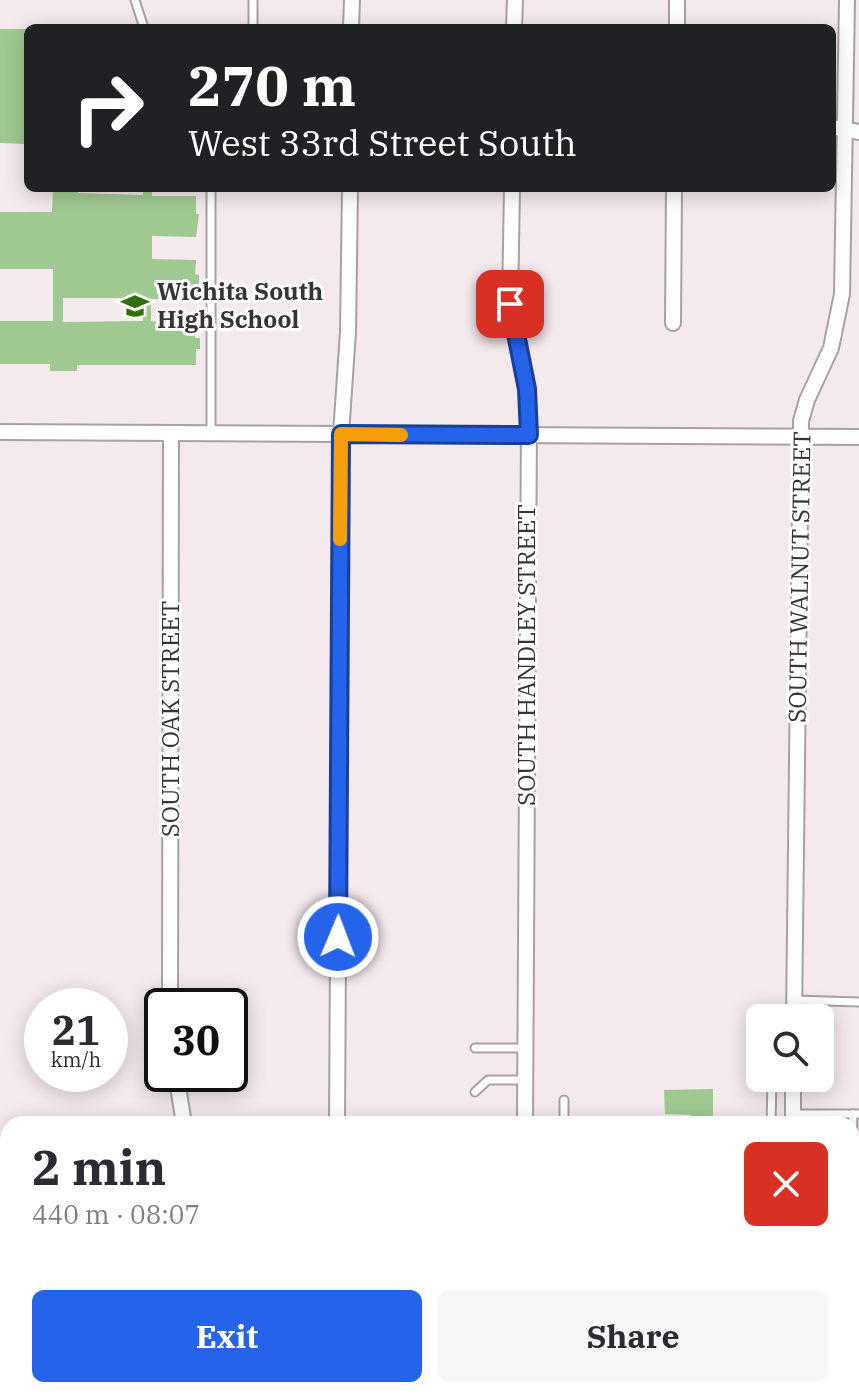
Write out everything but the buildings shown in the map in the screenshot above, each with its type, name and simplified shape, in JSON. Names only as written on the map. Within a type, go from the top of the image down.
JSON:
[{"type":"street","points":[[351,24],[352,0]]},
{"type":"street","points":[[514,24],[515,0]]},
{"type":"street","points":[[677,0],[677,24]]},
{"type":"street","name":"SOUTH WALNUT STREET","points":[[794,1004],[801,421],[807,400],[831,348],[841,305],[844,277],[847,0]]},
{"type":"street","points":[[337,1116],[341,434],[348,332],[350,192]]},
{"type":"street","name":"SOUTH HANDLEY STREET","points":[[512,192],[510,304],[527,389],[529,435],[525,1116]]},
{"type":"street","points":[[673,323],[674,192]]},
{"type":"street","points":[[0,432],[859,437]]},
{"type":"street","name":"SOUTH OAK STREET","points":[[170,988],[171,433]]},
{"type":"street","points":[[179,1092],[183,1116]]},
{"type":"street","points":[[793,1092],[793,1116]]},
{"type":"lane","points":[[135,0],[143,24]]},
{"type":"lane","points":[[253,0],[253,24]]},
{"type":"lane","points":[[211,192],[211,433]]},
{"type":"lane","points":[[794,1000],[859,1002]]},
{"type":"lane","points":[[475,1048],[524,1048]]},
{"type":"lane","points":[[475,1092],[488,1080],[525,1080]]},
{"type":"lane","points":[[771,1116],[772,1092]]},
{"type":"lane","points":[[564,1100],[564,1116]]},
{"type":"lane","points":[[831,1116],[856,1114]]},
{"type":"slow traffic","points":[[340,539],[341,434],[401,435]]},
{"type":"place","name":"Wichita South High School","points":[[135,306]]},
{"type":"route","points":[[338,937],[341,434],[529,435],[527,389],[510,304]]}]
